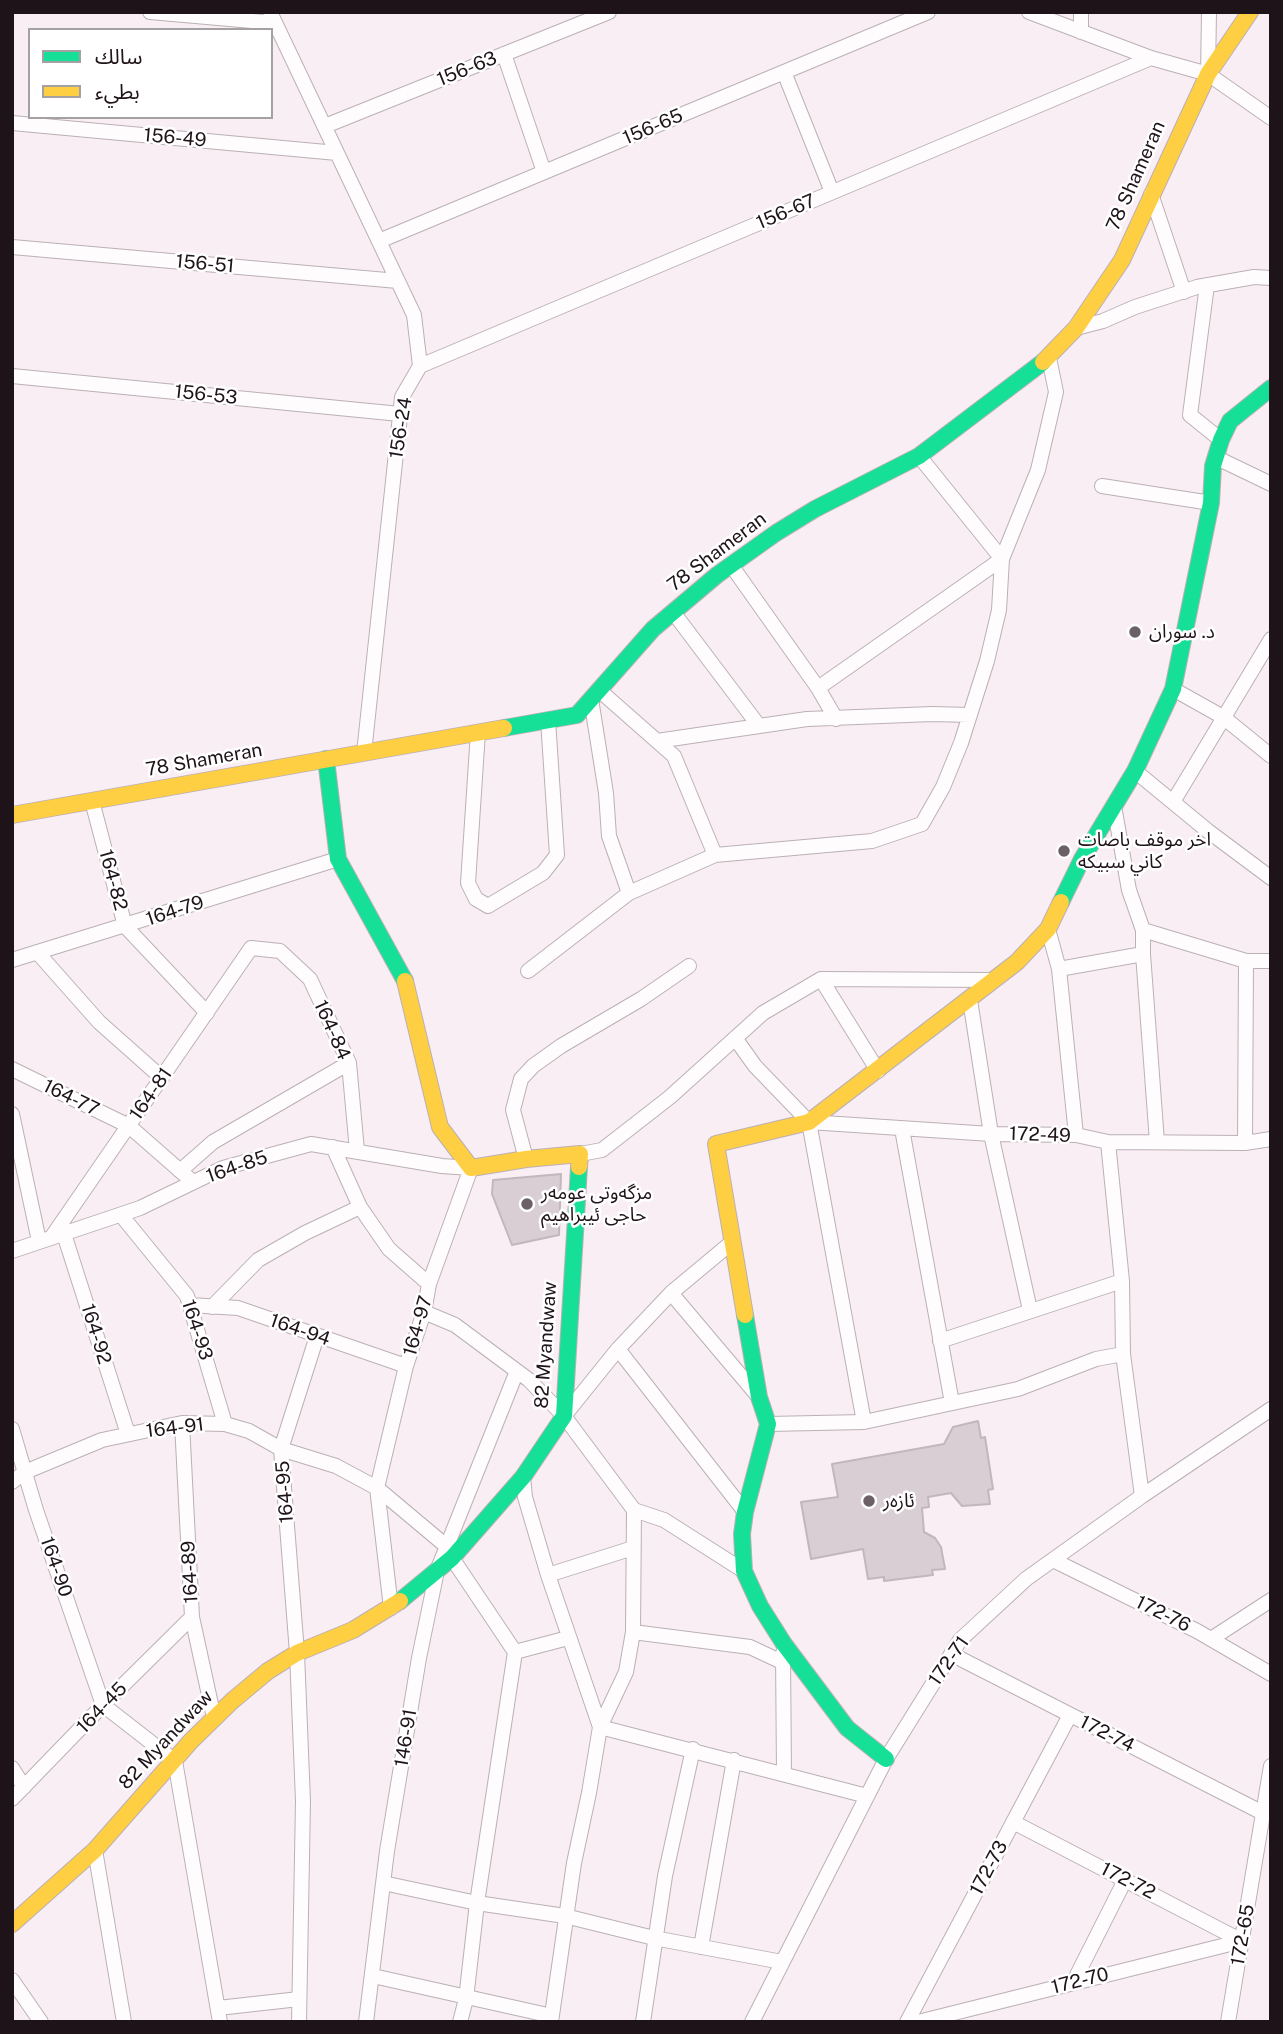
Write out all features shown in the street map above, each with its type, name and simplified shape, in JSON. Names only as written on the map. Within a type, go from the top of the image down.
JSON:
[{"type":"street","points":[[150,12],[273,18],[414,315],[420,366]]},
{"type":"street","name":"156-63","points":[[325,126],[609,12]]},
{"type":"street","name":"156-65","points":[[379,241],[928,12]]},
{"type":"street","points":[[1030,12],[1151,58],[1208,74],[1271,118]]},
{"type":"street","points":[[1081,12],[1081,32]]},
{"type":"street","points":[[1208,74],[1209,12]]},
{"type":"street","name":"78 Shameran","points":[[12,815],[578,715],[653,629],[731,565],[816,509],[919,456],[1049,358],[1076,328],[1122,260],[1208,74],[1251,12]]},
{"type":"street","points":[[504,54],[544,172]]},
{"type":"street","name":"156-67","points":[[420,366],[1151,58]]},
{"type":"street","points":[[784,72],[832,192]]},
{"type":"street","name":"156-49","points":[[12,123],[337,153]]},
{"type":"street","points":[[1151,193],[1184,292]]},
{"type":"street","name":"156-51","points":[[12,247],[398,281]]},
{"type":"street","points":[[1076,328],[1206,285],[1254,277],[1271,278]]},
{"type":"street","points":[[1206,285],[1191,415],[1221,440]]},
{"type":"street","points":[[528,971],[629,894],[715,855],[872,841],[922,824],[943,788],[987,661],[999,610],[1002,559],[1038,470],[1056,392],[1049,358]]},
{"type":"street","name":"156-24","points":[[364,753],[402,397],[420,366]]},
{"type":"street","name":"156-53","points":[[12,376],[400,414]]},
{"type":"street","points":[[886,1759],[847,1728],[784,1644],[760,1606],[744,1572],[742,1534],[745,1512],[768,1424],[759,1397],[716,1144],[809,1122],[970,1000],[1017,962],[1048,929],[1082,859],[1135,771],[1173,689],[1211,503],[1213,466],[1221,440],[1230,421],[1271,388]]},
{"type":"street","points":[[919,456],[1002,559]]},
{"type":"street","points":[[1215,457],[1271,484]]},
{"type":"street","points":[[1102,486],[1211,503]]},
{"type":"street","points":[[818,688],[1002,559]]},
{"type":"street","points":[[731,565],[818,688],[836,719]]},
{"type":"street","points":[[673,612],[759,726]]},
{"type":"street","points":[[1173,802],[1271,639]]},
{"type":"street","points":[[1173,689],[1223,717],[1271,757]]},
{"type":"street","points":[[595,695],[674,756],[715,855]]},
{"type":"street","points":[[595,695],[609,836],[629,894]]},
{"type":"street","points":[[657,741],[807,719],[932,713],[970,715]]},
{"type":"street","points":[[478,732],[468,883],[476,899],[488,906],[543,873],[557,855],[548,720]]},
{"type":"street","points":[[326,759],[338,859],[408,986],[440,1127],[471,1168],[602,1150],[670,1097],[763,1013],[821,979],[994,980]]},
{"type":"street","points":[[1135,771],[1271,878]]},
{"type":"street","name":"164-82","points":[[92,801],[125,926],[207,1013]]},
{"type":"street","points":[[1114,806],[1129,890],[1143,930],[1157,1142]]},
{"type":"street","name":"164-79","points":[[12,960],[338,859]]},
{"type":"street","points":[[1048,929],[1059,969],[1076,1135]]},
{"type":"street","points":[[1143,930],[1246,961],[1271,961]]},
{"type":"street","name":"164-81","points":[[51,1238],[251,948]]},
{"type":"street","name":"164-84","points":[[251,948],[280,951],[310,979],[349,1063],[357,1151]]},
{"type":"street","points":[[37,952],[99,1022],[162,1078]]},
{"type":"street","points":[[1059,969],[1143,954]]},
{"type":"street","points":[[1245,1143],[1246,961]]},
{"type":"street","points":[[526,1159],[513,1110],[521,1079],[533,1066],[561,1046],[641,999],[689,966]]},
{"type":"street","points":[[821,979],[877,1071]]},
{"type":"street","points":[[970,1000],[991,1134],[1030,1310]]},
{"type":"street","points":[[735,1038],[755,1066],[809,1122],[864,1422]]},
{"type":"street","points":[[180,1171],[213,1142],[349,1063]]},
{"type":"street","name":"164-77","points":[[12,1069],[129,1126],[193,1182]]},
{"type":"street","name":"164-92","points":[[12,1114],[51,1238],[128,1434]]},
{"type":"street","name":"172-49","points":[[809,1122],[991,1134],[1076,1135],[1108,1142],[1245,1143],[1271,1139]]},
{"type":"street","points":[[902,1129],[952,1403]]},
{"type":"street","points":[[1108,1142],[1122,1281],[1123,1353],[1142,1496]]},
{"type":"street","name":"164-85","points":[[12,1251],[121,1214],[223,1168],[312,1144],[442,1166],[471,1168]]},
{"type":"street","points":[[333,1147],[360,1207],[389,1250],[429,1284]]},
{"type":"street","name":"82 Myandwaw","points":[[12,1924],[95,1850],[214,1718],[268,1671],[297,1653],[353,1630],[391,1608],[437,1571],[449,1551],[523,1477],[564,1416],[580,1154]]},
{"type":"street","name":"164-97","points":[[377,1488],[429,1284],[471,1168]]},
{"type":"street","name":"164-93","points":[[212,1307],[258,1260],[305,1233],[360,1207]]},
{"type":"street","name":"164-93","points":[[121,1214],[187,1296],[226,1424]]},
{"type":"street","points":[[564,1416],[618,1349],[671,1293],[731,1243]]},
{"type":"street","points":[[940,1341],[1122,1281]]},
{"type":"street","points":[[671,1293],[759,1397]]},
{"type":"street","name":"164-94","points":[[190,1305],[238,1308],[406,1366]]},
{"type":"street","points":[[424,1312],[455,1325],[529,1380],[564,1416],[634,1510],[664,1520],[744,1572]]},
{"type":"street","name":"164-95","points":[[299,2022],[303,1801],[297,1653],[281,1449],[317,1336]]},
{"type":"street","points":[[618,1349],[745,1512]]},
{"type":"street","points":[[768,1424],[864,1422],[1018,1389],[1096,1359],[1123,1353]]},
{"type":"street","points":[[449,1551],[517,1371]]},
{"type":"street","name":"172-71","points":[[752,2022],[886,1759],[960,1640],[1026,1579],[1271,1409]]},
{"type":"street","name":"164-91","points":[[12,1482],[25,1472],[102,1440],[182,1423],[226,1424],[249,1431],[281,1449],[335,1466],[377,1488]]},
{"type":"street","name":"164-89","points":[[182,1423],[192,1617],[214,1718]]},
{"type":"street","name":"164-90","points":[[12,1429],[103,1704]]},
{"type":"street","points":[[523,1477],[525,1497],[548,1575],[600,1727]]},
{"type":"street","points":[[377,1488],[449,1551],[515,1652],[477,1903],[466,1999],[460,2022]]},
{"type":"street","points":[[377,1488],[391,1608]]},
{"type":"street","points":[[373,1976],[551,2019],[565,1916],[600,1727],[626,1672],[633,1632],[634,1510]]},
{"type":"street","points":[[548,1575],[633,1548]]},
{"type":"street","name":"172-76","points":[[1053,1560],[1211,1639],[1271,1674]]},
{"type":"street","name":"146-91","points":[[366,2022],[383,1882],[419,1658],[437,1571]]},
{"type":"street","points":[[1211,1639],[1271,1601]]},
{"type":"street","name":"164-45","points":[[12,1799],[103,1704],[192,1617]]},
{"type":"street","points":[[633,1632],[750,1647],[782,1662]]},
{"type":"street","points":[[515,1652],[568,1638]]},
{"type":"street","points":[[784,1644],[784,1774]]},
{"type":"street","name":"172-74","points":[[951,1654],[1264,1813]]},
{"type":"street","points":[[103,1704],[175,1761],[219,2015],[299,1999]]},
{"type":"street","name":"172-73","points":[[907,2022],[1070,1715]]},
{"type":"street","points":[[600,1727],[867,1796]]},
{"type":"street","points":[[643,2022],[665,1876],[693,1749]]},
{"type":"street","points":[[701,1947],[734,1760]]},
{"type":"street","name":"172-65","points":[[1228,2022],[1271,1766]]},
{"type":"street","points":[[12,1768],[24,1787]]},
{"type":"street","name":"172-72","points":[[1013,1822],[1242,1941]]},
{"type":"street","points":[[95,1850],[124,2022]]},
{"type":"street","points":[[1073,1983],[1125,1880]]},
{"type":"street","points":[[383,1882],[477,1903],[565,1916],[654,1938],[782,1962]]},
{"type":"street","name":"172-70","points":[[918,2022],[1242,1941]]},
{"type":"street","points":[[12,1980],[41,2022]]},
{"type":"building","points":[[561,1174],[559,1235],[512,1245],[492,1194],[493,1180]]},
{"type":"building","name":"ئازەر","points":[[978,1421],[981,1438],[985,1437],[993,1489],[988,1490],[990,1504],[962,1506],[951,1493],[928,1497],[929,1507],[922,1508],[924,1532],[935,1538],[941,1547],[945,1569],[932,1570],[933,1575],[884,1581],[884,1577],[868,1579],[863,1549],[811,1559],[801,1502],[838,1497],[832,1464],[944,1444],[953,1427]]},
{"type":"traffic: fast","points":[[504,728],[577,715],[653,629],[717,575],[815,509],[919,456],[1043,362]]},
{"type":"traffic: fast","points":[[1061,902],[1082,859],[1135,771],[1173,689],[1211,503],[1213,466],[1221,440],[1230,421],[1271,388]]},
{"type":"traffic: fast","points":[[326,759],[338,859],[405,981]]},
{"type":"traffic: fast","points":[[400,1601],[452,1558],[523,1477],[564,1416],[579,1167]]},
{"type":"traffic: fast","points":[[745,1315],[759,1397],[768,1424],[745,1512],[742,1534],[744,1571],[760,1606],[784,1644],[847,1728],[886,1759]]},
{"type":"traffic: slow","points":[[1043,362],[1076,328],[1122,260],[1208,74],[1250,12]]},
{"type":"traffic: slow","points":[[12,815],[504,728]]},
{"type":"traffic: slow","points":[[745,1315],[716,1144],[809,1122],[1017,962],[1048,929],[1061,902]]},
{"type":"traffic: slow","points":[[405,981],[440,1127],[471,1168],[580,1154],[579,1167]]},
{"type":"traffic: slow","points":[[12,1924],[95,1850],[191,1741],[268,1671],[297,1653],[353,1630],[400,1601]]},
{"type":"place","name":"د. سوران","points":[[1135,632]]},
{"type":"place","name":"اخر موقف باصات كاني سبيكه","points":[[1064,851]]},
{"type":"place","name":"مزگەوتی عومەر حاجی ئیبراهیم","points":[[527,1204]]},
{"type":"place","name":"ئازەر","points":[[869,1501]]}]
